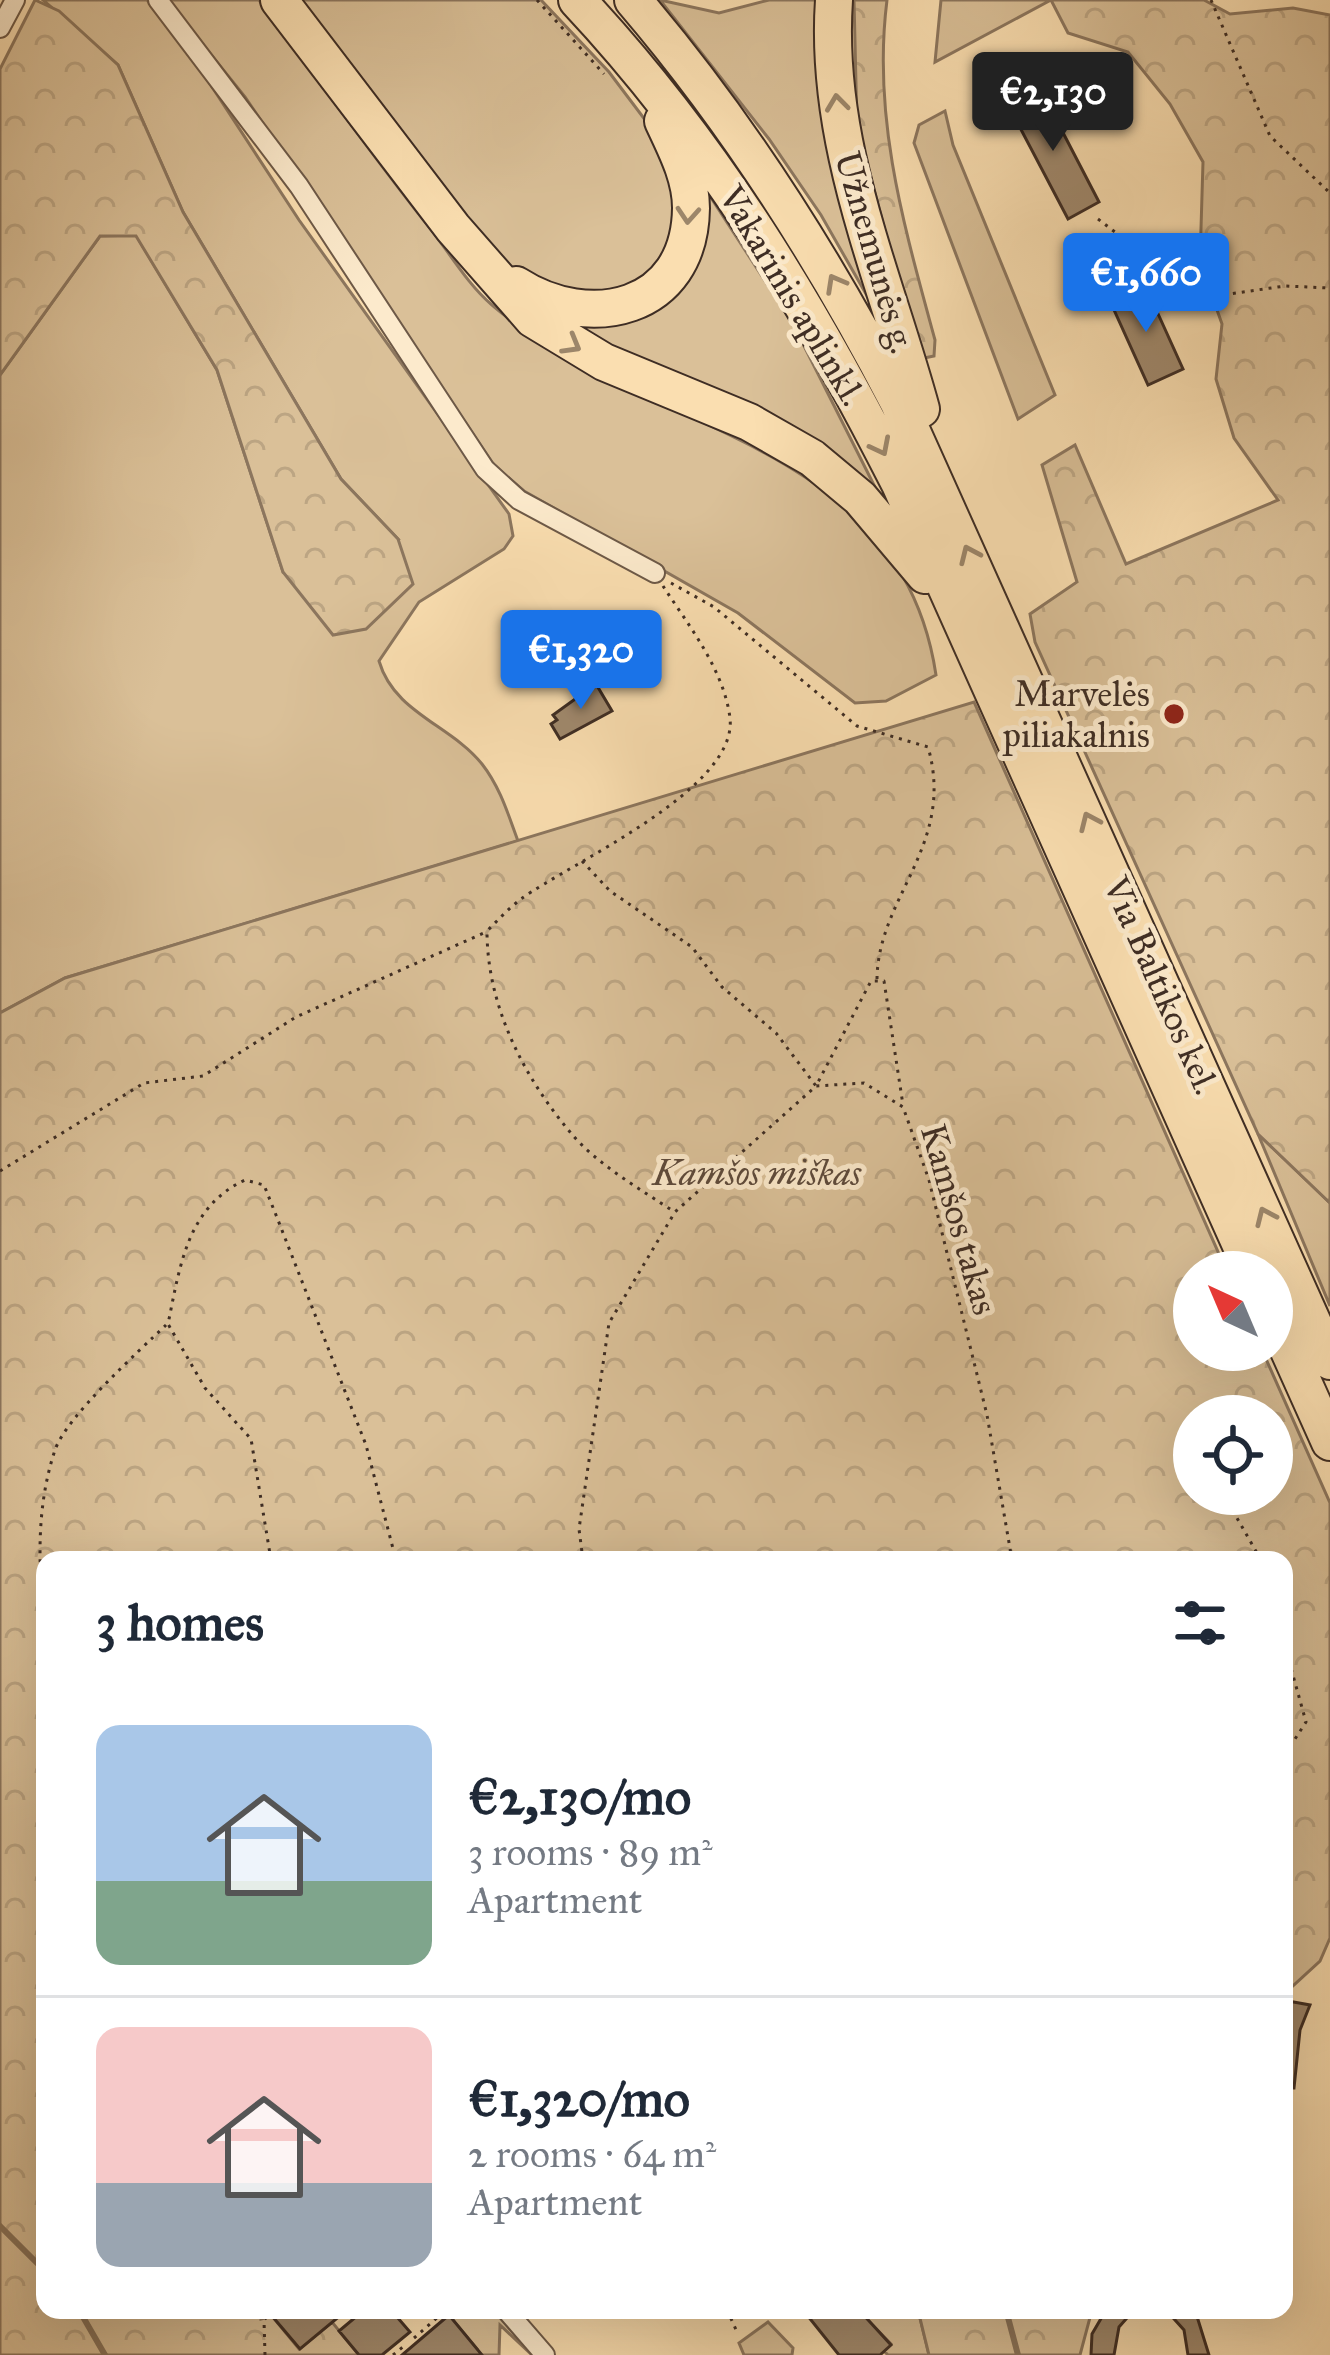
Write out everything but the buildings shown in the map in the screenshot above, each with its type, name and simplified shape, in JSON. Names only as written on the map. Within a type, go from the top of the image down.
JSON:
[{"type":"highway","points":[[279,0],[533,319],[566,342],[749,422],[840,479],[977,614]]},
{"type":"highway","name":"Vakarinis aplinkl.","points":[[577,0],[627,78],[708,155],[809,309],[977,614]]},
{"type":"highway","name":"Vakarinis aplinkl.","points":[[633,0],[724,113],[819,254],[946,500],[977,614]]},
{"type":"highway","name":"Užnemunės g.","points":[[834,0],[832,61],[850,178],[946,500]]},
{"type":"highway","points":[[487,267],[537,298],[594,313],[645,296],[670,273],[686,244],[689,185],[627,78]]},
{"type":"highway","name":"Via Baltikos kel.","points":[[977,614],[1244,1251]]},
{"type":"highway","name":"Via Baltikos kel.","points":[[977,614],[1330,1361]]},
{"type":"highway","points":[[1293,1360],[1330,1442]]},
{"type":"street","points":[[0,28],[15,0]]},
{"type":"street","points":[[158,0],[299,186],[485,469],[519,500],[655,573]]},
{"type":"street","points":[[514,2319],[545,2355]]},
{"type":"path","points":[[537,0],[627,78]]},
{"type":"path","points":[[1211,0],[1270,136],[1330,193]]},
{"type":"path","points":[[1098,219],[1202,298],[1285,286],[1330,288]]},
{"type":"path","points":[[655,573],[714,608],[856,726],[928,747],[933,818],[913,879],[878,945],[877,981]]},
{"type":"path","points":[[0,1171],[144,1083],[203,1076],[296,1017],[487,931],[518,901],[631,832],[696,782],[728,748],[731,721],[722,685],[655,573]]},
{"type":"path","points":[[582,861],[610,891],[692,947],[722,987],[776,1033],[816,1086]]},
{"type":"path","points":[[487,931],[487,957],[502,1028],[571,1135],[675,1212]]},
{"type":"path","points":[[582,1551],[579,1529],[609,1323],[675,1212],[816,1086],[871,981],[884,981],[903,1107]]},
{"type":"path","name":"Kamšos takas","points":[[816,1086],[864,1083],[903,1107],[929,1180],[987,1415],[1010,1551]]},
{"type":"path","points":[[37,1551],[56,1446],[117,1372],[168,1324],[185,1243],[216,1193],[245,1180],[263,1185],[365,1445],[394,1551]]},
{"type":"path","points":[[168,1324],[205,1388],[251,1438],[270,1551]]},
{"type":"path","points":[[1235,1515],[1257,1551]]},
{"type":"path","points":[[1293,1675],[1306,1722],[1293,1742]]},
{"type":"path","points":[[266,2319],[266,2355]]},
{"type":"path","points":[[414,2338],[437,2319]]},
{"type":"path","points":[[732,2319],[738,2334]]},
{"type":"path","points":[[393,2355],[404,2345]]},
{"type":"green space","points":[[35,0],[59,11],[118,65],[183,212],[341,479],[398,539],[413,584],[366,629],[333,635],[283,572],[217,370],[136,236],[100,236],[0,375],[0,69]]},
{"type":"green space","points":[[43,0],[147,0],[182,41],[299,220],[509,514],[513,536],[504,549],[419,602],[379,661],[397,694],[482,764],[499,791],[518,841],[65,978],[0,1013],[0,375],[100,236],[136,235],[217,370],[283,572],[398,539],[341,479],[183,212],[118,65]]},
{"type":"green space","points":[[167,0],[259,0],[492,305],[553,348],[758,449],[820,487],[873,535],[913,596],[936,675],[886,701],[855,703],[738,613],[524,491],[494,465],[245,97]]},
{"type":"green space","points":[[295,0],[541,0],[609,72],[655,133],[678,205],[665,261],[619,298],[529,282],[482,238]]},
{"type":"green space","points":[[660,0],[719,13],[769,0],[824,0],[882,322],[821,215],[769,139]]},
{"type":"green space","points":[[854,0],[887,0],[883,44],[887,129],[902,213],[935,340],[934,356],[924,358],[915,343],[857,126]]},
{"type":"green space","points":[[941,0],[1051,0],[935,62]]},
{"type":"green space","points":[[1051,0],[1204,0],[1230,14],[1293,8],[1330,15],[1330,1203],[1258,1134],[1035,642],[1030,614],[1077,582],[1042,465],[1075,445],[1126,564],[1278,500],[1234,438],[1216,379],[1222,324],[1200,262],[1203,162],[1170,104],[1128,52],[1068,33]]},
{"type":"green space","points":[[945,111],[953,145],[1055,395],[1018,419],[914,143],[919,125]]},
{"type":"green space","points":[[704,187],[793,324],[886,509],[617,358],[560,319],[636,313]]},
{"type":"green space","name":"Kamšos miškas","points":[[974,702],[1218,1251],[1173,1251],[1173,1371],[1271,1371],[1282,1395],[1173,1395],[1173,1515],[1293,1515],[1293,1420],[1330,1503],[1330,1938],[1320,1961],[1293,1986],[1293,1551],[36,1551],[36,2319],[274,2319],[299,2349],[332,2322],[359,2355],[0,2355],[0,1013],[65,978]]},
{"type":"green space","points":[[1258,1134],[1330,1203],[1330,1306]]},
{"type":"green space","points":[[452,2319],[502,2319],[532,2355],[500,2325],[499,2355],[471,2355],[477,2349]]},
{"type":"green space","points":[[867,2319],[920,2319],[929,2355],[888,2355],[884,2351],[891,2344]]},
{"type":"green space","points":[[920,2319],[1090,2319],[1080,2355],[929,2355]]},
{"type":"green space","points":[[768,2322],[793,2348],[792,2355],[744,2355],[739,2343]]},
{"type":"waterway","points":[[0,2226],[36,2262]]},
{"type":"waterway","points":[[84,2319],[105,2355]]},
{"type":"waterway","points":[[1008,2319],[1018,2355]]},
{"type":"place","name":"Marvelės piliakalnis","points":[[1174,714]]}]
